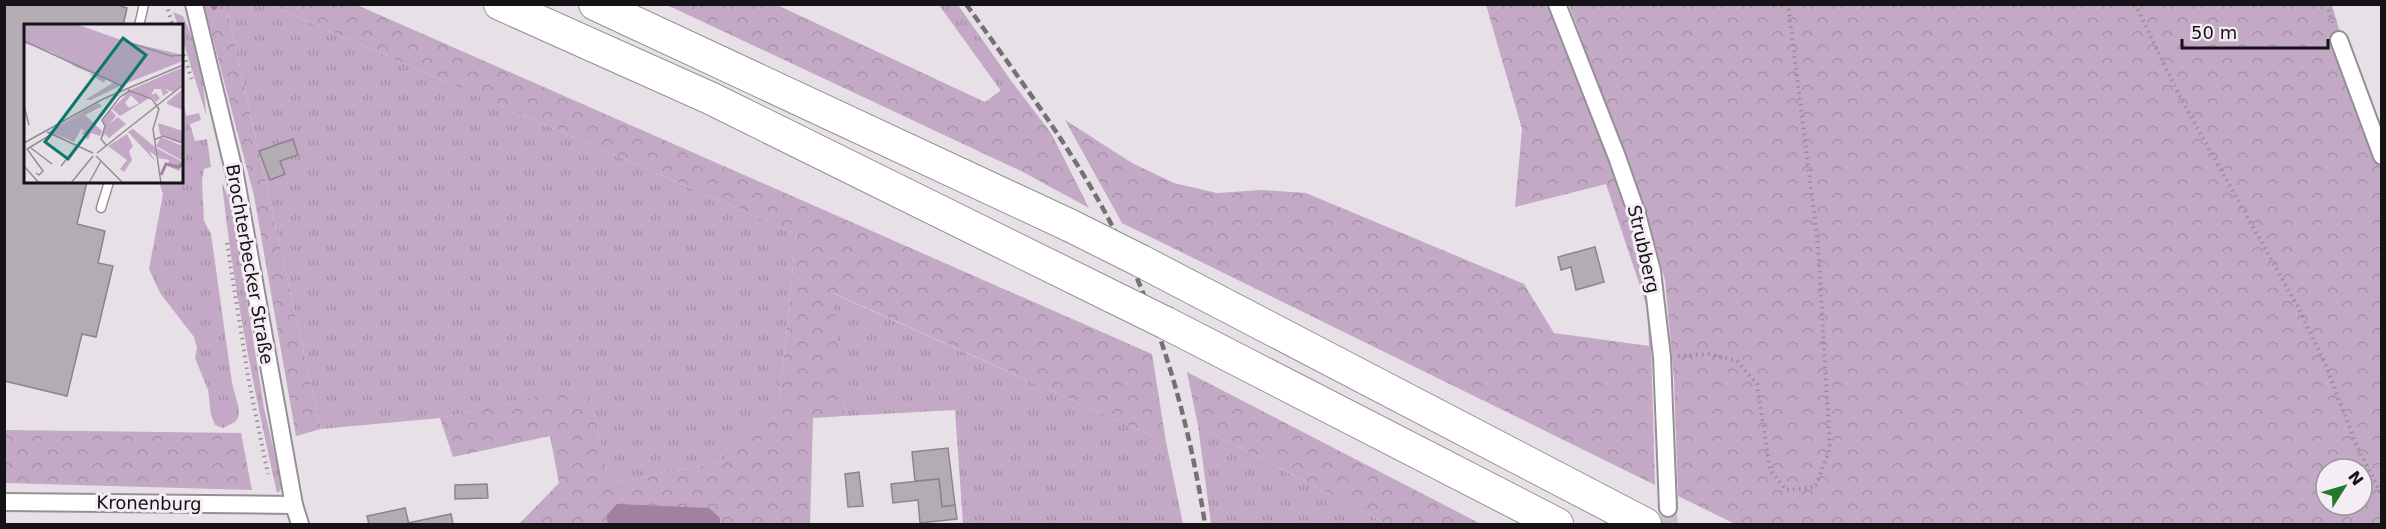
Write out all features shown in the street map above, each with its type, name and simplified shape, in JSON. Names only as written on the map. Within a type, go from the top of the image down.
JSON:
[{"type":"highway","points":[[500,4],[710,98],[1166,323],[1557,525]]},
{"type":"highway","points":[[594,4],[1071,226],[1651,518]]},
{"type":"street","name":"Strubberg","points":[[1557,4],[1637,214],[1652,271],[1662,357],[1651,518]]},
{"type":"street","name":"Brochterbecker Straße","points":[[191,6],[235,175],[294,505],[300,525]]},
{"type":"street","points":[[2339,40],[2382,156]]},
{"type":"street","name":"Kronenburg","points":[[4,502],[294,505]]},
{"type":"lane","points":[[140,24],[144,4]]},
{"type":"lane","points":[[101,208],[109,183]]},
{"type":"path","points":[[166,4],[172,24]]},
{"type":"path","points":[[1662,357],[1710,354],[1737,361],[1757,384],[1770,471],[1786,490],[1815,487],[1830,449],[1818,244],[1788,4]]},
{"type":"path","points":[[2135,4],[2181,99],[2298,307],[2326,366],[2356,444],[2382,496]]},
{"type":"path","points":[[183,52],[193,81]]},
{"type":"path","points":[[227,242],[249,382],[275,504]]},
{"type":"green space","points":[[204,5],[226,5],[321,429],[296,436],[254,196]]},
{"type":"green space","points":[[226,5],[270,5],[796,234],[780,397],[723,461],[610,484],[588,386],[440,418],[321,429]]},
{"type":"green space","points":[[270,5],[357,5],[1152,354],[1166,442],[833,293],[845,416],[813,418],[810,524],[519,524],[559,483],[550,436],[453,457],[440,418],[588,385],[610,484],[723,461],[780,397],[796,234]]},
{"type":"green space","points":[[667,5],[777,5],[985,102],[1012,82],[1051,133],[1089,208],[1023,172]]},
{"type":"green space","points":[[939,5],[958,5],[1012,82],[1001,91]]},
{"type":"green space","points":[[1486,5],[1548,5],[1620,193],[1632,231],[1650,309],[1655,485],[1122,223],[1065,120],[1132,163],[1174,183],[1217,193],[1262,190],[1306,193],[1524,284],[1554,333],[1649,346],[1647,307],[1606,184],[1515,207],[1522,129]]},
{"type":"green space","points":[[1569,5],[2332,5],[2342,40],[2381,141],[2381,524],[1735,524],[1678,496],[1674,379],[1665,280],[1648,220]]},
{"type":"green space","points":[[173,12],[183,16],[193,40],[202,77],[206,114],[183,41],[183,24],[178,24]]},
{"type":"green space","points":[[183,100],[186,116],[199,113],[201,120],[190,124],[195,141],[207,139],[211,167],[204,169],[202,180],[204,221],[211,234],[232,383],[239,409],[235,422],[223,428],[215,425],[211,415],[208,390],[195,358],[197,348],[194,337],[160,293],[149,269],[163,194],[159,183],[183,183]]},
{"type":"green space","points":[[222,183],[232,206],[264,408],[282,485],[277,493],[245,339]]},
{"type":"green space","points":[[832,293],[1166,442],[1183,524],[963,524],[955,410],[845,416]]},
{"type":"green space","points":[[1187,372],[1481,524],[1387,524],[1198,426]]},
{"type":"green space","points":[[1198,426],[1387,524],[1211,524]]},
{"type":"green space","points":[[5,430],[241,433],[252,490],[5,483]]},
{"type":"shaded area","points":[[617,504],[709,508],[720,518],[720,524],[608,524],[606,516]]},
{"type":"building","points":[[4,4],[114,4],[127,8],[123,24],[24,24],[24,183],[87,183],[77,224],[105,231],[98,263],[113,266],[96,337],[82,334],[67,396],[4,381]]},
{"type":"building","points":[[293,139],[298,155],[280,161],[285,174],[270,180],[259,151]]},
{"type":"building","points":[[1595,247],[1604,282],[1576,290],[1571,267],[1561,270],[1558,257]]},
{"type":"building","points":[[948,448],[955,505],[942,507],[939,479],[915,481],[912,452]]},
{"type":"building","points":[[859,472],[863,506],[848,507],[845,474]]},
{"type":"building","points":[[939,479],[942,507],[955,505],[957,519],[920,523],[918,500],[893,503],[891,484]]},
{"type":"building","points":[[487,484],[488,498],[455,499],[455,485]]},
{"type":"building","points":[[405,508],[409,524],[369,524],[367,516]]},
{"type":"building","points":[[451,514],[453,524],[408,523]]},
{"type":"tunnel","points":[[1668,508],[1670,524]]},
{"type":"railway","points":[[966,4],[1070,153],[1121,242],[1154,320],[1167,360],[1189,442],[1205,524]]}]
